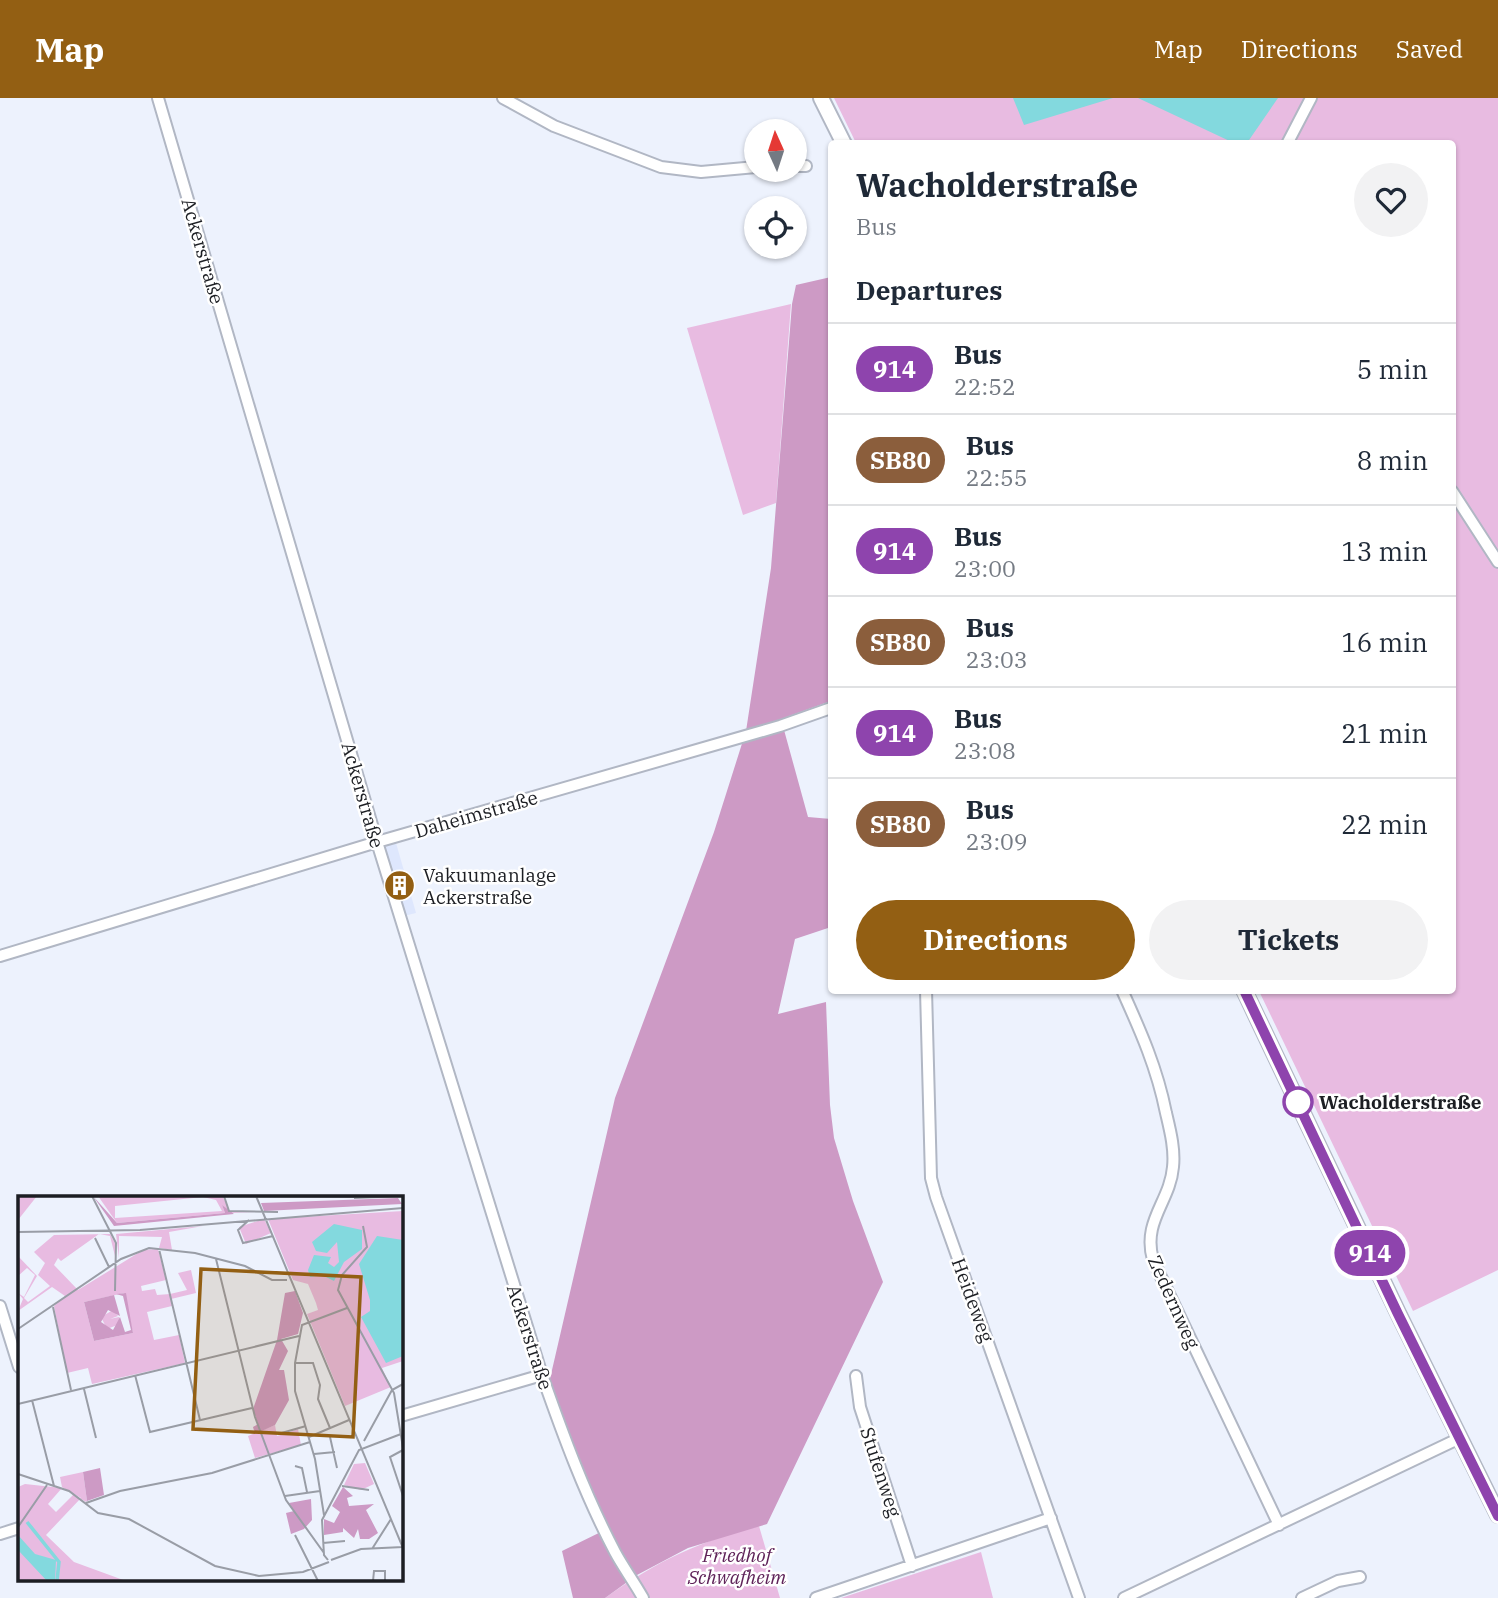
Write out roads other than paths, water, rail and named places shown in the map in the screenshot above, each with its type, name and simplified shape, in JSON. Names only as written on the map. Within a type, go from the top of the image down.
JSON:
[{"type":"main road","points":[[821,98],[842,140]]},
{"type":"main road","points":[[1246,994],[1498,1516]]},
{"type":"street","name":"Ackerstraße","points":[[158,98],[377,842],[542,1375],[572,1458],[594,1507],[616,1554],[643,1598]]},
{"type":"street","points":[[503,98],[554,126],[661,167],[701,172],[744,168]]},
{"type":"street","points":[[1289,140],[1311,98]]},
{"type":"street","points":[[1456,497],[1498,562]]},
{"type":"street","name":"Daheimstraße","points":[[0,957],[377,842],[770,729],[828,709]]},
{"type":"street","name":"Heideweg","points":[[926,994],[931,1178],[1079,1598]]},
{"type":"street","name":"Zedernweg","points":[[1124,994],[1158,1073],[1173,1148],[1171,1179],[1150,1231],[1149,1242],[1153,1260],[1279,1525]]},
{"type":"street","points":[[0,1306],[18,1364]]},
{"type":"street","points":[[402,1416],[542,1375]]},
{"type":"street","name":"Stufenweg","points":[[856,1376],[860,1407],[912,1566]]},
{"type":"street","points":[[1124,1598],[1460,1438]]},
{"type":"street","points":[[816,1598],[1051,1518]]},
{"type":"street","points":[[0,1534],[18,1528]]},
{"type":"street","points":[[1302,1598],[1338,1581],[1360,1577]]},
{"type":"water","points":[[1013,98],[1113,98],[1024,125]]},
{"type":"water","points":[[1138,98],[1278,98],[1249,140],[1227,140]]},
{"type":"place","name":"Vakuumanlage Ackerstraße","points":[[400,886]]},
{"type":"place","name":"Wacholderstraße","points":[[1298,1102]]},
{"type":"park label","name":"Friedhof Schwafheim","points":[[737,1566]]}]
